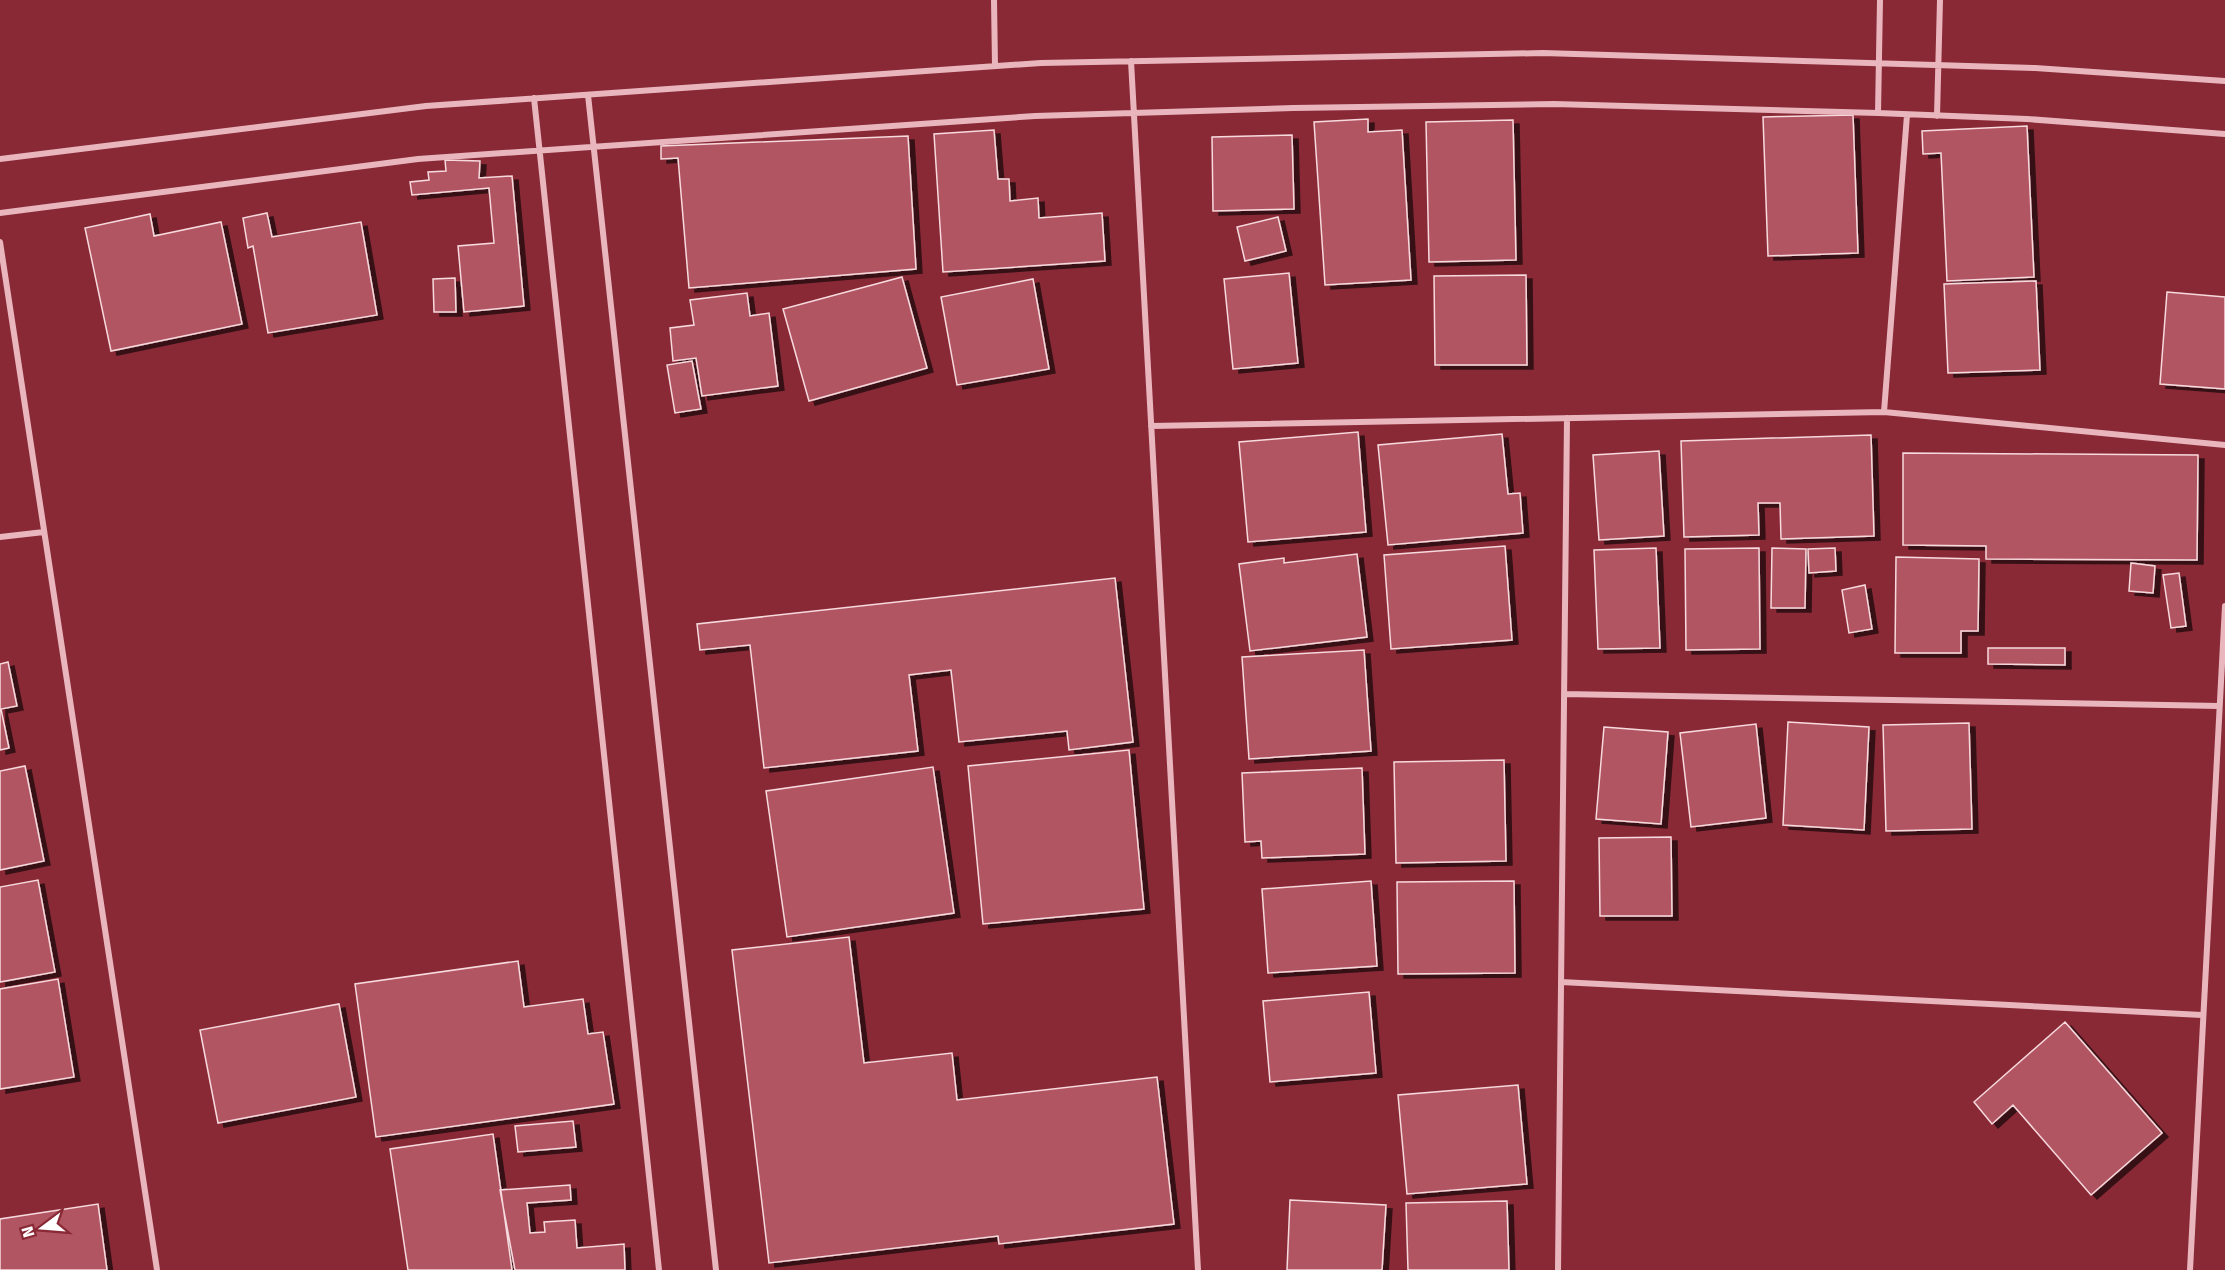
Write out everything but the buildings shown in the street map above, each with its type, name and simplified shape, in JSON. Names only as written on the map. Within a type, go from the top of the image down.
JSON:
[{"type":"street","points":[[994,0],[995,66]]},
{"type":"street","points":[[1878,113],[1880,0]]},
{"type":"street","points":[[1937,116],[1940,0]]},
{"type":"street","points":[[0,159],[426,106],[1041,63],[1543,53],[2035,68],[2225,81]]},
{"type":"street","points":[[1131,61],[1132,112],[1198,1270]]},
{"type":"street","points":[[588,95],[716,1270]]},
{"type":"street","points":[[534,98],[659,1270]]},
{"type":"street","points":[[0,213],[418,159],[1023,117],[1132,112],[1554,104],[2027,119],[2225,134]]},
{"type":"street","points":[[1884,412],[1907,115]]},
{"type":"street","points":[[0,242],[157,1270]]},
{"type":"street","points":[[1150,426],[1884,412],[2225,446]]},
{"type":"street","points":[[1558,1270],[1567,418]]},
{"type":"street","points":[[0,537],[44,532]]},
{"type":"street","points":[[2190,1270],[2225,606]]},
{"type":"street","points":[[1564,694],[2219,706]]},
{"type":"street","points":[[1561,982],[2202,1015]]}]
